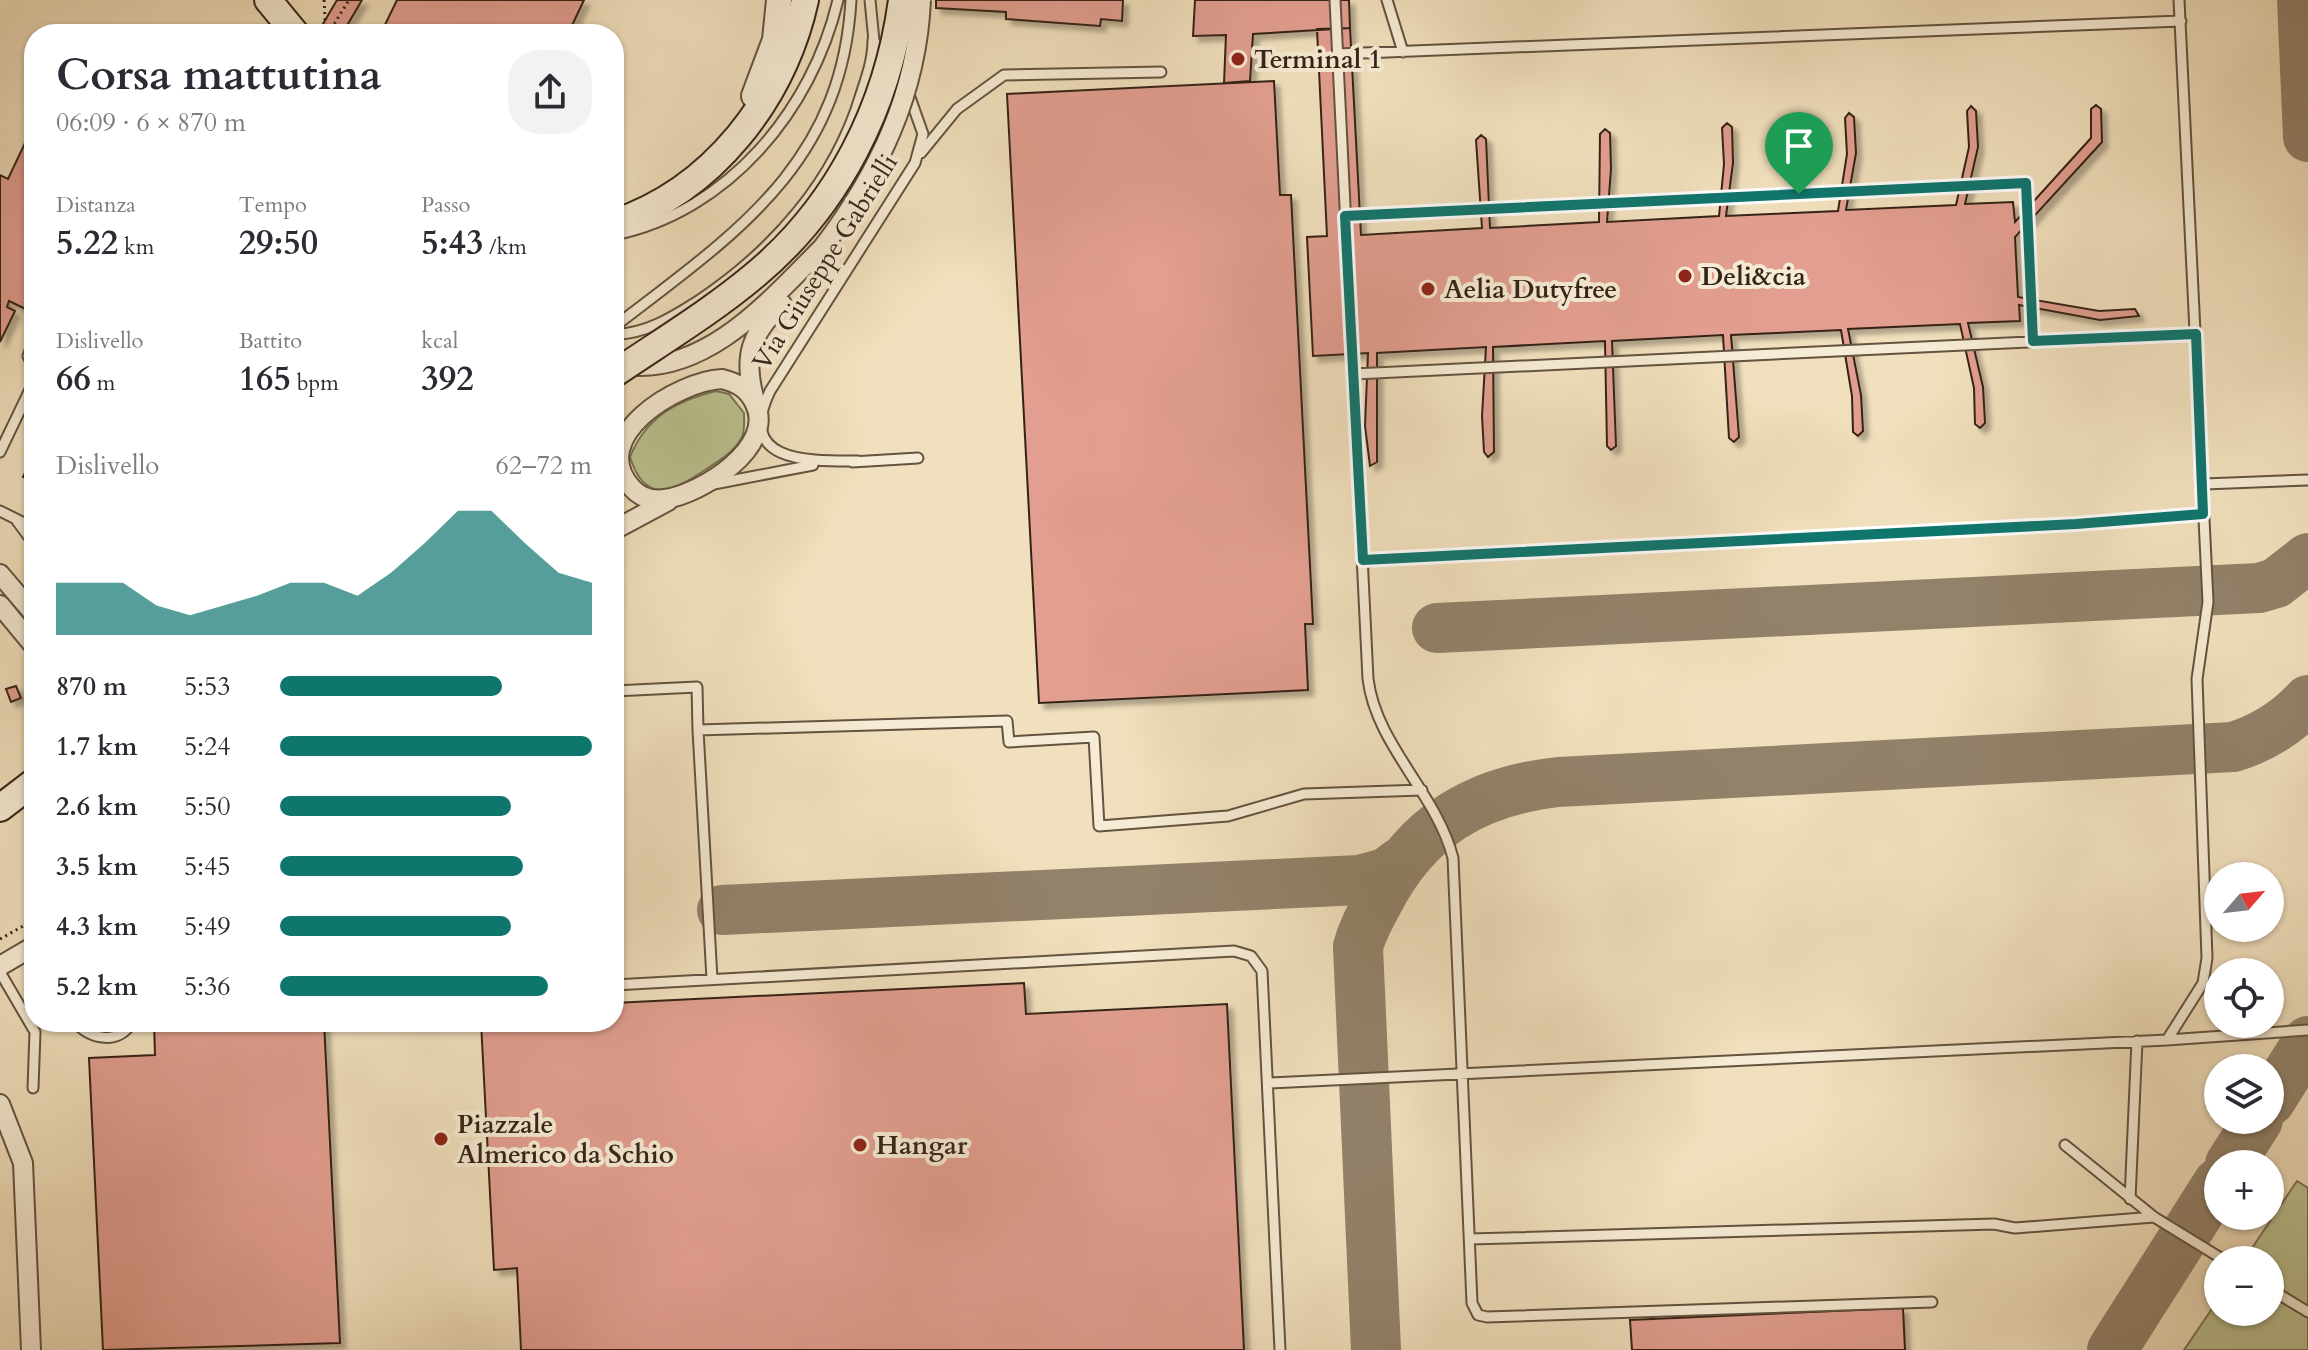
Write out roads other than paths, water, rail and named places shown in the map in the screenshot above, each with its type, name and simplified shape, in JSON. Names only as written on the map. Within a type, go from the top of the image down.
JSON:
[{"type":"main road","points":[[268,0],[290,24]]},
{"type":"main road","points":[[624,218],[677,191],[725,150],[764,103],[789,55],[805,0]]},
{"type":"main road","points":[[624,367],[756,274],[813,215],[852,156],[876,107],[889,67],[902,0]]},
{"type":"main road","points":[[0,808],[24,790]]},
{"type":"street","points":[[260,0],[278,24]]},
{"type":"street","points":[[282,0],[294,24]]},
{"type":"street","points":[[282,0],[302,24]]},
{"type":"street","points":[[677,191],[716,152],[753,97],[775,40],[779,0]]},
{"type":"street","points":[[624,364],[649,368],[680,361],[770,308],[805,281],[823,247],[866,184],[894,129],[915,60],[921,0]]},
{"type":"street","points":[[624,525],[695,488],[747,452],[755,441],[757,410],[748,352],[770,308]]},
{"type":"street","points":[[624,442],[632,426],[648,410],[681,389],[722,379],[742,386],[757,410]]},
{"type":"street","points":[[624,477],[635,492],[651,500],[673,498]]},
{"type":"street","points":[[0,574],[24,602]]},
{"type":"street","points":[[0,605],[24,634]]},
{"type":"street","points":[[0,969],[24,954]]},
{"type":"street","points":[[0,1104],[23,1163],[31,1350]]},
{"type":"lane","points":[[624,232],[650,226],[694,204],[754,157],[777,129],[806,82],[838,0]]},
{"type":"lane","points":[[624,319],[715,249],[763,207],[801,157],[821,122],[843,60],[851,0]]},
{"type":"lane","name":"Via Giuseppe Gabrielli","points":[[757,410],[915,163],[923,134],[915,106],[881,54],[872,32],[870,0]]},
{"type":"lane","points":[[1335,0],[1370,697],[1447,833],[1453,858],[1472,1303],[1478,1315],[1487,1317],[1932,1302]]},
{"type":"lane","points":[[1387,0],[1403,52]]},
{"type":"lane","points":[[2167,1040],[2203,983],[2207,958],[2197,679],[2208,602],[2179,0]]},
{"type":"lane","points":[[1337,54],[2181,21]]},
{"type":"lane","points":[[624,334],[634,333],[687,308],[757,256],[792,218],[837,155],[852,124],[873,53],[872,32]]},
{"type":"lane","points":[[915,163],[957,109],[1004,75],[1161,72]]},
{"type":"lane","points":[[1345,216],[2026,183],[2033,341]]},
{"type":"lane","points":[[1354,374],[2196,334]]},
{"type":"lane","points":[[0,452],[24,402]]},
{"type":"lane","points":[[757,410],[767,440],[783,455],[795,460],[858,461]]},
{"type":"lane","points":[[695,488],[810,465],[918,458]]},
{"type":"lane","points":[[2204,484],[2308,480]]},
{"type":"lane","points":[[0,511],[24,524]]},
{"type":"lane","points":[[1363,560],[2076,524],[2203,514]]},
{"type":"lane","points":[[16,520],[24,531]]},
{"type":"lane","points":[[624,691],[697,687],[712,979]]},
{"type":"lane","points":[[698,730],[1007,721],[1009,742],[1094,737],[1099,826],[1228,816],[1304,794],[1422,790]]},
{"type":"lane","points":[[624,984],[1234,951],[1251,956],[1262,971],[1280,1350]]},
{"type":"lane","points":[[0,969],[24,1012]]},
{"type":"lane","points":[[1268,1083],[2167,1040],[2308,1030]]},
{"type":"lane","points":[[33,1088],[35,1032]]},
{"type":"lane","points":[[89,1032],[98,1038],[112,1038],[124,1032]]},
{"type":"lane","points":[[2130,1199],[2137,1041]]},
{"type":"lane","points":[[2065,1145],[2154,1217],[2204,1248]]},
{"type":"lane","points":[[1470,1239],[1994,1224],[2015,1228],[2154,1217]]},
{"type":"lane","points":[[2284,1297],[2308,1312]]},
{"type":"place","name":"Terminal 1","points":[[1238,59]]},
{"type":"place","name":"Deli&cia","points":[[1685,276]]},
{"type":"place","name":"Aelia Dutyfree","points":[[1428,289]]},
{"type":"place","name":"Piazzale Almerico da Schio","points":[[441,1139]]},
{"type":"place","name":"Hangar","points":[[860,1145]]}]
